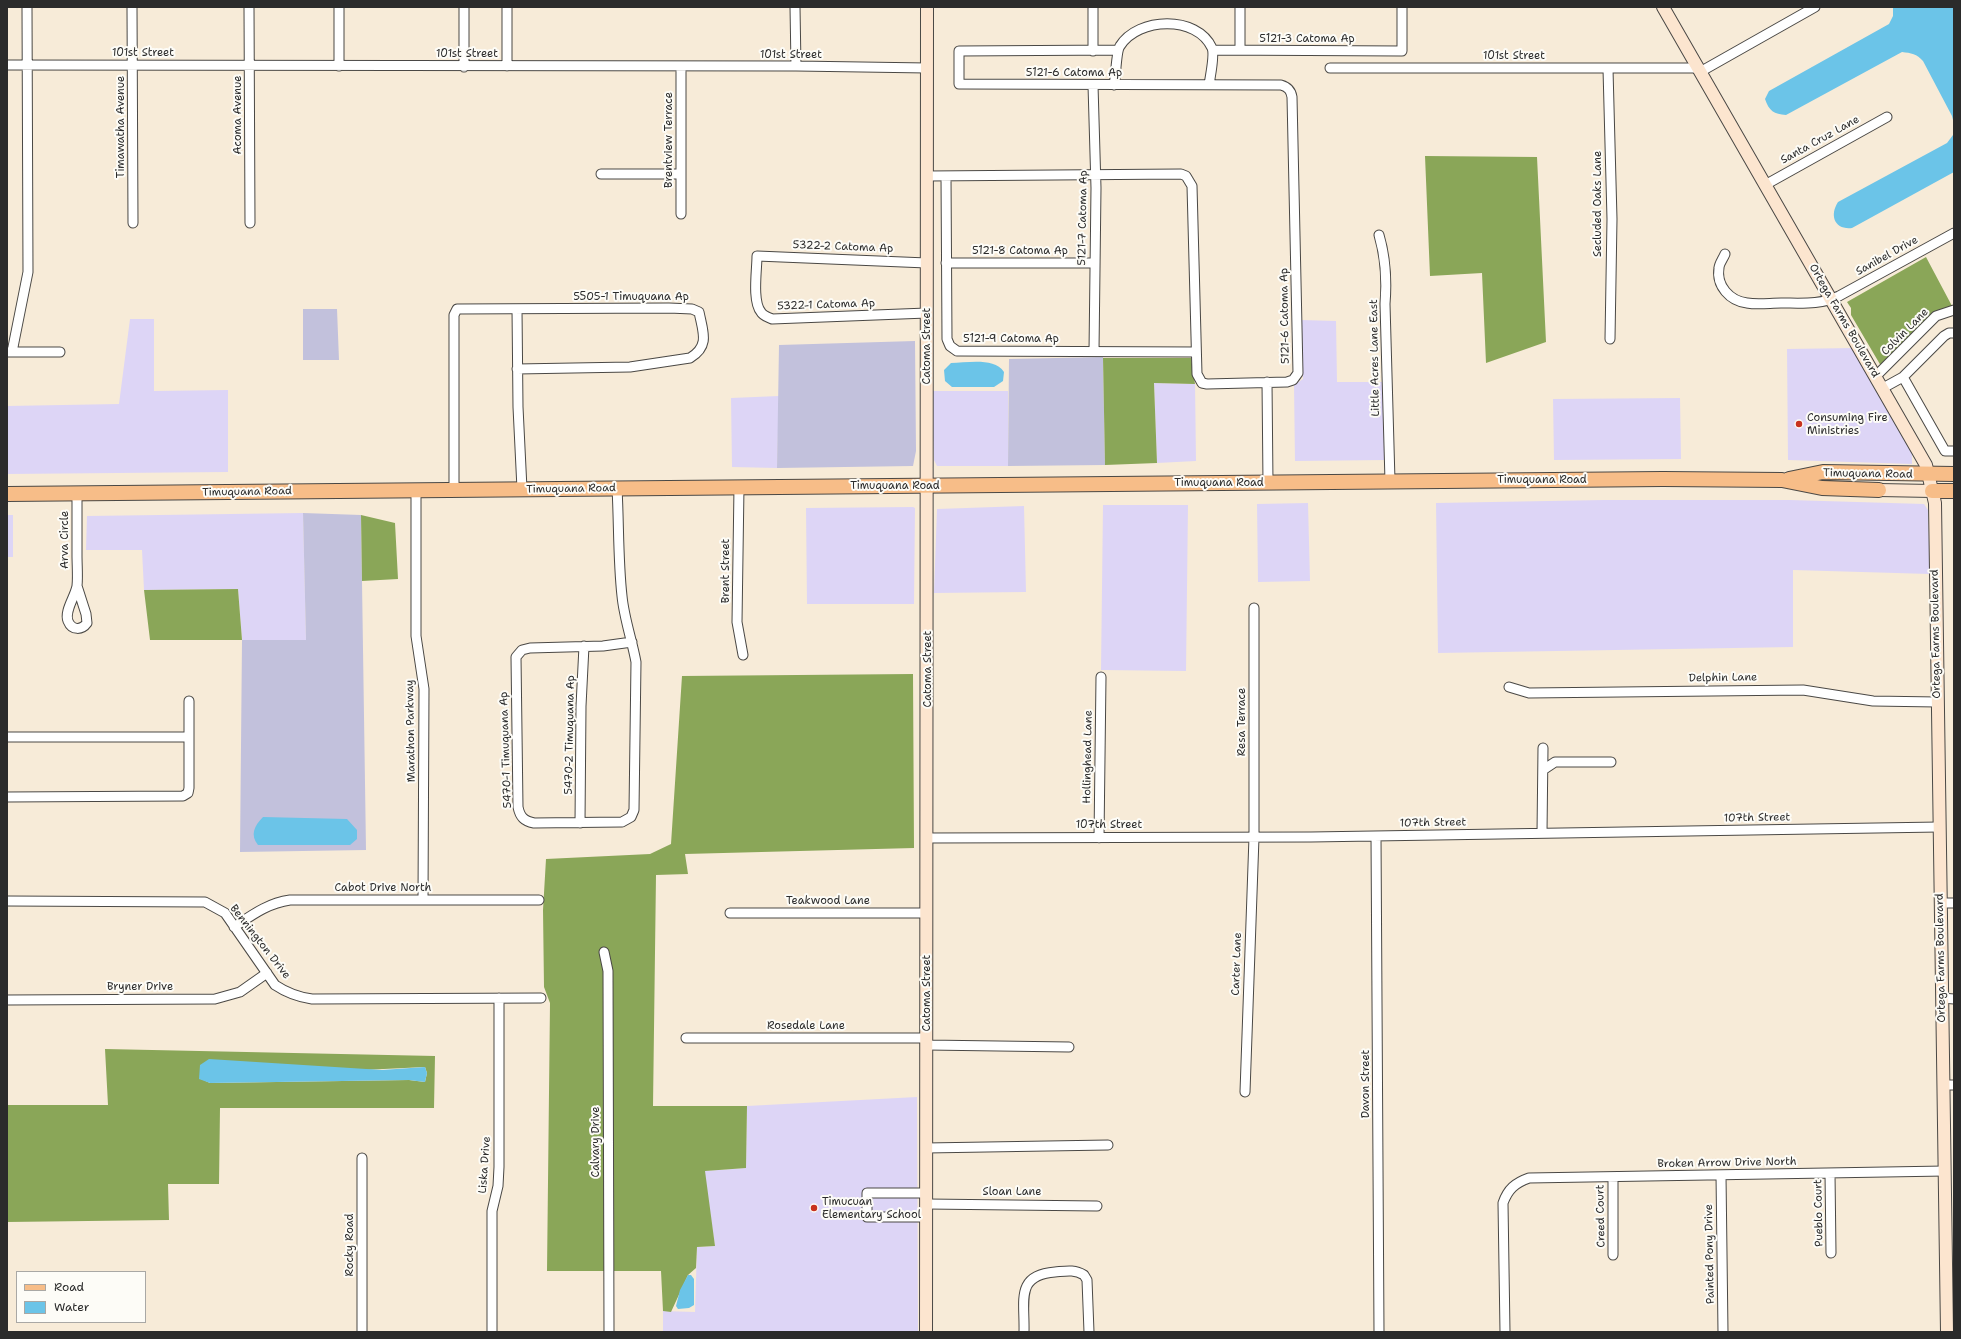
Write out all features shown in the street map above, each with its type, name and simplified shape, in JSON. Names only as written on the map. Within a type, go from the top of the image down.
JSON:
[{"type":"main road","name":"Timuquana Road","points":[[1782,480],[1823,472],[1954,474]]},
{"type":"main road","name":"Timuquana Road","points":[[7,494],[1663,479],[1782,480],[1822,488],[1879,490]]},
{"type":"main road","name":"Timuquana Road","points":[[1932,491],[1954,491]]},
{"type":"street","points":[[27,7],[28,272],[9,352],[60,352]]},
{"type":"street","name":"Timawatha Avenue","points":[[132,7],[134,65],[133,223]]},
{"type":"street","name":"Acoma Avenue","points":[[250,7],[250,223]]},
{"type":"street","points":[[338,66],[339,7]]},
{"type":"street","points":[[464,7],[464,67]]},
{"type":"street","points":[[507,7],[507,66]]},
{"type":"street","points":[[796,7],[796,66]]},
{"type":"street","name":"Catoma Street","points":[[926,1332],[928,838],[927,7]]},
{"type":"street","points":[[1093,7],[1093,51],[1118,50]]},
{"type":"street","points":[[1240,7],[1240,50]]},
{"type":"street","name":"5121-3 Catoma Ap","points":[[1213,50],[1402,51],[1402,7]]},
{"type":"street","name":"Ortega Farms Boulevard","points":[[1663,7],[1883,388],[1926,466],[1935,503],[1940,903],[1948,998],[1948,1085],[1945,1171],[1950,1229],[1947,1332]]},
{"type":"street","points":[[1698,70],[1815,7]]},
{"type":"street","points":[[1114,85],[1118,67],[1118,50],[1127,37],[1146,27],[1166,25],[1188,28],[1200,34],[1208,42],[1213,50],[1209,85]]},
{"type":"street","name":"5121-6 Catoma Ap","points":[[928,176],[1095,176],[1180,174],[1190,180],[1192,186],[1197,374],[1202,382],[1207,384],[1287,382],[1293,380],[1298,373],[1291,91],[1286,86],[1281,85],[959,84],[959,51],[1093,51]]},
{"type":"street","name":"101st Street","points":[[7,65],[464,67],[796,66],[927,68]]},
{"type":"street","name":"Brentview Terrace","points":[[681,66],[681,214]]},
{"type":"street","name":"101st Street","points":[[1330,68],[1698,70]]},
{"type":"street","name":"Secluded Oaks Lane","points":[[1608,69],[1612,219],[1610,339]]},
{"type":"street","name":"5121-7 Catoma Ap","points":[[1093,85],[1095,176],[1094,351]]},
{"type":"street","name":"Santa Cruz Lane","points":[[1765,184],[1887,117]]},
{"type":"street","points":[[601,174],[681,174]]},
{"type":"street","name":"5121-9 Catoma Ap","points":[[946,176],[947,339],[950,346],[957,351],[1196,352]]},
{"type":"street","name":"Sanibel Drive","points":[[1832,300],[1954,233]]},
{"type":"street","name":"Little Acres Lane East","points":[[1379,235],[1384,255],[1386,275],[1385,304],[1390,481]]},
{"type":"street","points":[[1725,254],[1719,267],[1721,285],[1726,293],[1736,300],[1747,303],[1813,303],[1832,300]]},
{"type":"street","name":"5322-2 Catoma Ap","points":[[757,256],[928,263]]},
{"type":"street","name":"5322-1 Catoma Ap","points":[[757,256],[757,304],[763,315],[772,319],[927,313]]},
{"type":"street","name":"5121-8 Catoma Ap","points":[[946,263],[1094,263]]},
{"type":"street","points":[[454,490],[455,312],[457,309],[517,308],[517,369],[522,489]]},
{"type":"street","name":"5505-1 Timuquana Ap","points":[[517,308],[692,309],[699,312],[704,336],[701,349],[690,358],[630,367],[517,369]]},
{"type":"street","name":"Colvin Lane","points":[[1876,376],[1936,316],[1954,310]]},
{"type":"street","points":[[1883,388],[1903,377],[1948,333],[1954,333]]},
{"type":"street","points":[[1903,377],[1945,451],[1954,451]]},
{"type":"street","points":[[1266,382],[1268,483]]},
{"type":"street","name":"Brent Street","points":[[739,487],[737,622],[743,655]]},
{"type":"street","name":"5470-1 Timuquana Ap","points":[[617,488],[619,524],[618,554],[622,597],[632,642],[636,662],[634,810],[631,817],[622,822],[527,822],[522,818],[519,812],[516,657],[522,650],[530,648],[603,646],[632,642]]},
{"type":"street","name":"Marathon Parkway","points":[[416,490],[416,636],[424,689],[423,900]]},
{"type":"street","name":"Timuquana Road","points":[[1879,490],[1932,491]]},
{"type":"street","name":"Arva Circle","points":[[77,494],[77,586]]},
{"type":"street","name":"Resa Terrace","points":[[1254,608],[1254,837]]},
{"type":"street","name":"5470-2 Timuquana Ap","points":[[580,823],[581,706],[584,646]]},
{"type":"street","name":"Hollinghead Lane","points":[[1100,838],[1101,677]]},
{"type":"street","name":"Delphin Lane","points":[[1509,687],[1529,693],[1803,690],[1873,701],[1937,702]]},
{"type":"street","points":[[7,797],[183,796],[188,793],[189,788],[189,701]]},
{"type":"street","points":[[7,737],[189,737]]},
{"type":"street","points":[[1542,833],[1543,748]]},
{"type":"street","points":[[1543,770],[1555,762],[1611,762]]},
{"type":"street","name":"107th Street","points":[[928,838],[1376,836],[1939,827]]},
{"type":"street","name":"Davon Street","points":[[1376,836],[1379,1332]]},
{"type":"street","name":"Carter Lane","points":[[1245,1092],[1254,837]]},
{"type":"street","name":"Cabot Drive North","points":[[234,927],[264,907],[277,902],[290,900],[539,900]]},
{"type":"street","name":"Bennington Drive","points":[[7,901],[205,902],[216,907],[225,914],[275,984],[285,992],[298,997],[312,999],[541,998]]},
{"type":"street","points":[[1940,903],[1954,903]]},
{"type":"street","name":"Teakwood Lane","points":[[730,913],[927,913]]},
{"type":"street","name":"Calvary Drive","points":[[604,952],[608,971],[609,1332]]},
{"type":"street","name":"Bryner Drive","points":[[7,1000],[215,999],[240,992],[267,973]]},
{"type":"street","name":"Liska Drive","points":[[492,1332],[492,1211],[498,1186],[499,1167],[499,998]]},
{"type":"street","name":"Rosedale Lane","points":[[686,1038],[927,1041],[1069,1047]]},
{"type":"street","points":[[926,1148],[1108,1145]]},
{"type":"street","name":"Rocky Road","points":[[362,1158],[362,1332]]},
{"type":"street","name":"Broken Arrow Drive North","points":[[1505,1332],[1503,1211],[1506,1195],[1519,1181],[1529,1178],[1945,1171]]},
{"type":"street","name":"Pueblo Court","points":[[1830,1173],[1831,1253]]},
{"type":"street","name":"Painted Pony Drive","points":[[1721,1175],[1723,1332]]},
{"type":"street","name":"Creed Court","points":[[1612,1177],[1614,1254]]},
{"type":"street","name":"Sloan Lane","points":[[926,1217],[867,1217],[867,1193],[926,1198],[1096,1206]]},
{"type":"street","points":[[1024,1332],[1025,1288],[1029,1280],[1035,1276],[1050,1272],[1071,1270],[1084,1275],[1087,1280],[1089,1332]]},
{"type":"shaded area","points":[[303,309],[337,309],[339,360],[303,360]]},
{"type":"shaded area","points":[[130,319],[154,319],[154,391],[228,390],[228,472],[7,474],[7,406],[119,404]]},
{"type":"shaded area","points":[[1301,320],[1336,321],[1337,382],[1385,382],[1386,460],[1295,461],[1294,385],[1303,379]]},
{"type":"shaded area","points":[[915,341],[916,451],[913,466],[777,468],[779,345]]},
{"type":"shaded area","points":[[1854,348],[1912,454],[1912,464],[1788,460],[1787,349]]},
{"type":"shaded area","points":[[1103,357],[1105,465],[1008,466],[1009,359]]},
{"type":"shaded area","points":[[1154,383],[1195,384],[1196,461],[1157,463]]},
{"type":"shaded area","points":[[931,391],[1008,391],[1008,466],[937,466],[934,460]]},
{"type":"shaded area","points":[[779,396],[777,468],[732,467],[731,398]]},
{"type":"shaded area","points":[[1680,398],[1681,459],[1554,460],[1553,399]]},
{"type":"shaded area","points":[[1604,500],[1790,500],[1924,504],[1928,510],[1930,574],[1793,570],[1793,647],[1438,653],[1436,503]]},
{"type":"shaded area","points":[[1308,503],[1310,581],[1258,582],[1257,504]]},
{"type":"shaded area","points":[[1103,505],[1188,505],[1186,671],[1101,670]]},
{"type":"shaded area","points":[[1024,506],[1026,592],[934,593],[937,509]]},
{"type":"shaded area","points":[[806,508],[915,508],[914,604],[807,604]]},
{"type":"shaded area","points":[[303,513],[306,640],[242,640],[238,589],[144,590],[142,550],[86,550],[87,516]]},
{"type":"shaded area","points":[[303,513],[361,515],[366,850],[240,852],[242,640],[306,640]]},
{"type":"shaded area","points":[[7,515],[13,515],[13,557],[7,557]]},
{"type":"shaded area","name":"Timucuan Elementary School","points":[[917,1097],[918,1332],[663,1332],[663,1311],[695,1312],[697,1247],[715,1246],[704,1171],[746,1168],[747,1106]]},
{"type":"green space","points":[[1425,156],[1537,157],[1546,342],[1486,363],[1482,273],[1430,276]]},
{"type":"green space","points":[[1926,257],[1952,306],[1881,366],[1851,315],[1851,308],[1847,302]]},
{"type":"green space","points":[[1103,358],[1191,358],[1195,384],[1154,383],[1157,463],[1105,465]]},
{"type":"green space","points":[[361,515],[395,523],[398,579],[362,581]]},
{"type":"green space","points":[[238,589],[242,640],[150,640],[144,590]]},
{"type":"green space","points":[[913,674],[914,848],[685,854],[688,874],[656,875],[653,1106],[747,1106],[746,1168],[705,1171],[715,1246],[697,1247],[696,1268],[688,1275],[671,1312],[663,1311],[661,1271],[547,1271],[550,1003],[544,987],[543,910],[546,859],[650,854],[671,844],[682,676]]},
{"type":"green space","points":[[105,1049],[435,1056],[434,1108],[220,1108],[219,1184],[168,1184],[169,1220],[7,1222],[7,1105],[108,1105]],"holes":[[[425,1067],[427,1073],[425,1082],[409,1080],[210,1083],[199,1078]]]},
{"type":"water","points":[[1893,7],[1954,7],[1954,124],[1952,116],[1923,61],[1914,54],[1902,52],[1786,115],[1775,113],[1770,109],[1765,99],[1769,91],[1889,24],[1893,16]]},
{"type":"water","points":[[1954,125],[1954,172],[1852,228],[1841,227],[1835,221],[1834,212],[1838,202],[1947,143],[1953,135]]},
{"type":"water","points":[[980,362],[994,364],[1000,367],[1004,372],[1003,381],[994,387],[952,387],[945,381],[944,370],[951,363]]},
{"type":"water","points":[[263,817],[347,819],[357,830],[357,839],[350,845],[258,845],[254,838],[254,831],[255,827]]},
{"type":"water","points":[[209,1059],[382,1070],[425,1067],[427,1073],[425,1082],[409,1080],[210,1083],[199,1079],[200,1065]]},
{"type":"water","points":[[688,1275],[691,1275],[694,1279],[694,1305],[689,1308],[678,1309],[676,1306],[680,1290]]},
{"type":"place","name":"Consuming Fire Ministries","points":[[1799,424]]},
{"type":"place","name":"Timucuan Elementary School","points":[[814,1208]]}]
